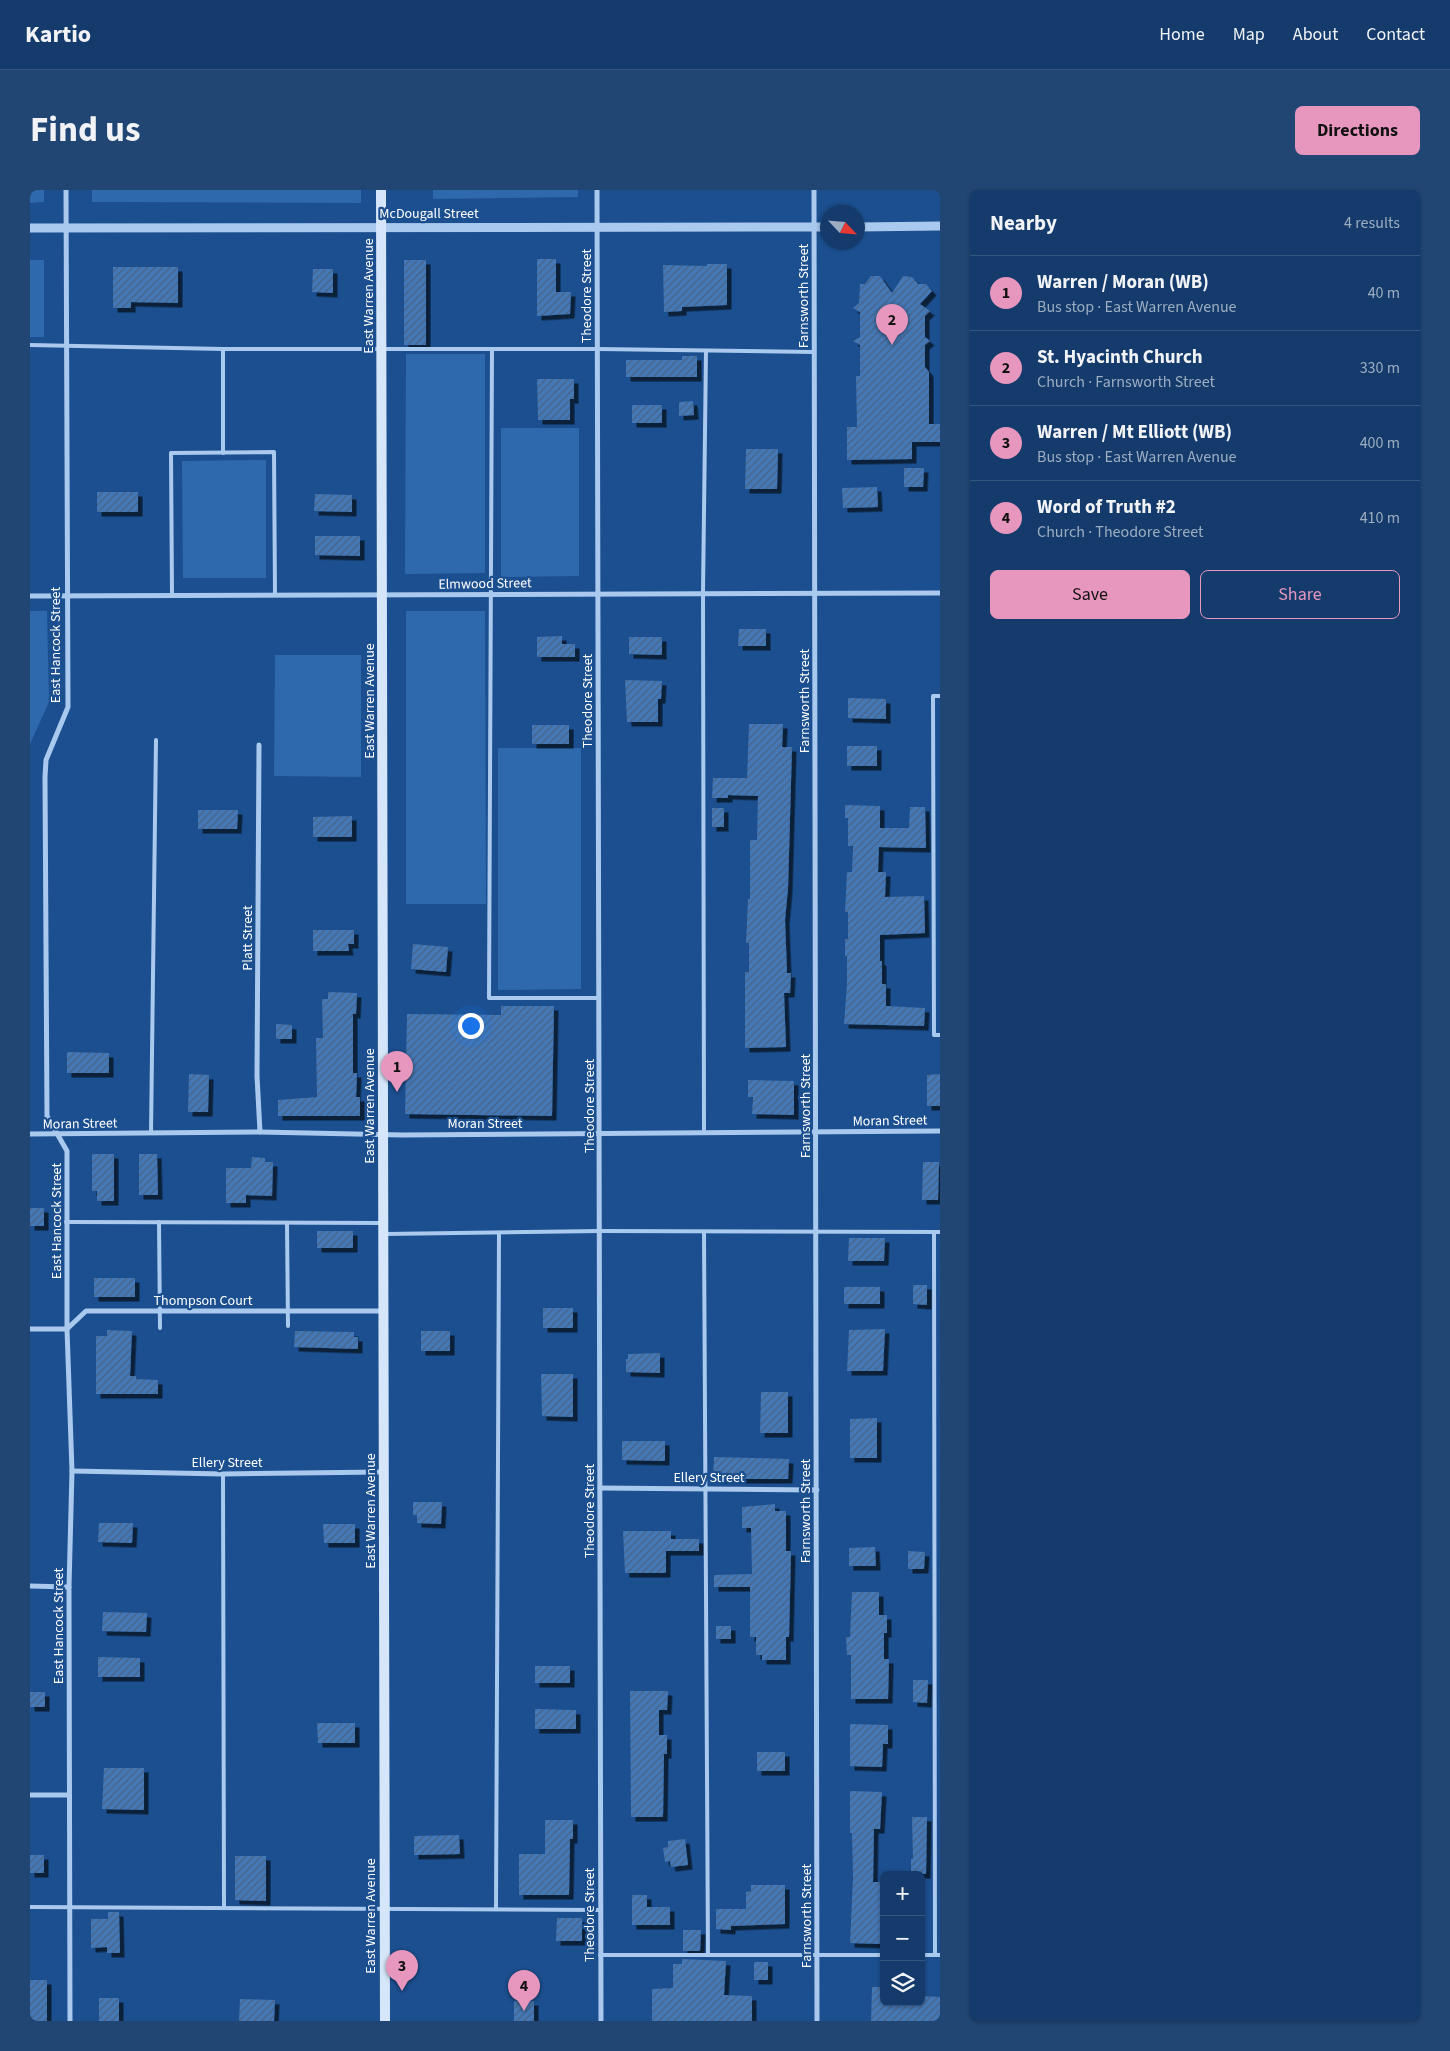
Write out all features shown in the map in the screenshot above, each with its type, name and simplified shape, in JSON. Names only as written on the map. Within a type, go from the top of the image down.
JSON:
[{"type":"main road","name":"East Warren Avenue","points":[[381,190],[384,2021]]},
{"type":"street","name":"East Hancock Street","points":[[66,190],[66,596],[68,707],[46,760],[45,777],[47,1116],[67,1151],[67,1329],[72,1471],[69,1586],[70,2021]]},
{"type":"street","name":"Theodore Street","points":[[597,190],[600,2021]]},
{"type":"street","name":"Farnsworth Street","points":[[814,190],[817,2021]]},
{"type":"street","points":[[865,226],[940,226]]},
{"type":"street","name":"McDougall Street","points":[[30,228],[820,227]]},
{"type":"street","name":"Elmwood Street","points":[[30,596],[940,593]]},
{"type":"street","name":"Platt Street","points":[[259,745],[257,1076],[260,1132]]},
{"type":"street","name":"Moran Street","points":[[30,1134],[260,1132],[383,1135],[816,1133],[940,1130]]},
{"type":"street","name":"Thompson Court","points":[[67,1329],[86,1311],[383,1311]]},
{"type":"street","points":[[30,1329],[67,1329]]},
{"type":"street","name":"Ellery Street","points":[[72,1471],[223,1474],[383,1472]]},
{"type":"street","name":"Ellery Street","points":[[600,1488],[816,1490]]},
{"type":"street","points":[[30,1586],[69,1586]]},
{"type":"street","points":[[30,1795],[69,1795]]},
{"type":"lane","points":[[30,344],[223,349],[598,349],[814,352]]},
{"type":"lane","points":[[223,349],[223,453]]},
{"type":"lane","points":[[492,349],[489,998],[599,998]]},
{"type":"lane","points":[[704,1133],[706,351]]},
{"type":"lane","points":[[172,595],[171,453],[274,452],[275,595]]},
{"type":"lane","points":[[940,696],[933,696],[934,1035],[940,1035]]},
{"type":"lane","points":[[152,1133],[156,740]]},
{"type":"lane","points":[[66,1222],[383,1223]]},
{"type":"lane","points":[[159,1222],[160,1328]]},
{"type":"lane","points":[[287,1223],[288,1326]]},
{"type":"lane","points":[[383,1234],[600,1231],[940,1232]]},
{"type":"lane","points":[[704,1232],[708,1955]]},
{"type":"lane","points":[[925,1955],[938,1955],[934,1232]]},
{"type":"lane","points":[[496,1909],[499,1233]]},
{"type":"lane","points":[[223,1474],[224,1908]]},
{"type":"lane","points":[[30,1906],[600,1910]]},
{"type":"lane","points":[[600,1955],[880,1955]]},
{"type":"shaded area","points":[[30,190],[44,190],[44,202],[30,203]]},
{"type":"shaded area","points":[[92,190],[361,190],[361,203],[92,202]]},
{"type":"shaded area","points":[[433,190],[578,190],[578,197],[433,199]]},
{"type":"shaded area","points":[[30,260],[44,260],[44,337],[30,337]]},
{"type":"shaded area","points":[[406,354],[485,354],[485,573],[405,574]]},
{"type":"shaded area","points":[[501,428],[579,428],[579,576],[501,577]]},
{"type":"shaded area","points":[[266,460],[266,578],[183,578],[182,461]]},
{"type":"shaded area","points":[[30,611],[47,611],[49,702],[30,744]]},
{"type":"shaded area","points":[[406,611],[485,611],[486,904],[406,904]]},
{"type":"shaded area","points":[[275,655],[361,655],[361,777],[274,776]]},
{"type":"shaded area","points":[[498,748],[581,748],[581,989],[498,990]]},
{"type":"building","points":[[537,259],[556,259],[556,292],[571,292],[570,314],[537,316]]},
{"type":"building","points":[[404,260],[426,260],[426,345],[404,345]]},
{"type":"building","points":[[707,264],[727,264],[727,305],[682,307],[682,311],[664,312],[663,265],[707,266]]},
{"type":"building","points":[[113,267],[178,267],[178,303],[131,302],[131,308],[113,308]]},
{"type":"building","points":[[313,269],[333,269],[333,293],[312,292]]},
{"type":"building","points":[[871,276],[880,276],[892,293],[903,276],[912,277],[918,284],[926,284],[932,291],[920,304],[930,311],[925,316],[925,337],[930,341],[925,345],[925,367],[929,372],[929,424],[940,424],[940,442],[912,442],[912,459],[847,460],[847,427],[857,427],[856,376],[860,376],[860,345],[853,341],[860,337],[860,312],[853,308],[859,303],[860,284],[865,284]]},
{"type":"building","points":[[682,356],[697,356],[697,377],[626,377],[626,360],[682,360]]},
{"type":"building","points":[[537,379],[574,379],[574,399],[570,399],[570,420],[538,420]]},
{"type":"building","points":[[693,401],[694,415],[679,416],[679,402]]},
{"type":"building","points":[[632,405],[662,405],[662,423],[632,423]]},
{"type":"building","points":[[746,449],[778,449],[777,489],[745,489]]},
{"type":"building","points":[[904,468],[924,468],[923,487],[904,487]]},
{"type":"building","points":[[877,487],[878,507],[843,508],[842,488]]},
{"type":"building","points":[[97,492],[138,492],[138,512],[97,512]]},
{"type":"building","points":[[315,494],[352,495],[352,512],[314,511]]},
{"type":"building","points":[[315,536],[360,536],[360,556],[315,555]]},
{"type":"building","points":[[739,629],[766,629],[766,646],[738,646]]},
{"type":"building","points":[[562,636],[562,644],[575,644],[575,657],[537,657],[537,637]]},
{"type":"building","points":[[629,637],[662,637],[662,655],[629,654]]},
{"type":"building","points":[[625,680],[662,681],[661,699],[658,699],[658,722],[627,722]]},
{"type":"building","points":[[848,698],[886,699],[886,719],[848,718]]},
{"type":"building","points":[[749,724],[783,724],[782,747],[792,747],[788,888],[785,920],[787,973],[791,973],[790,993],[784,993],[786,1047],[745,1048],[745,972],[749,972],[749,943],[746,943],[748,899],[750,899],[750,840],[757,840],[758,796],[728,795],[728,798],[712,798],[713,778],[747,778]]},
{"type":"building","points":[[532,725],[569,725],[569,744],[532,744]]},
{"type":"building","points":[[847,746],[877,746],[877,766],[847,766]]},
{"type":"building","points":[[845,805],[880,806],[880,828],[909,828],[910,807],[925,807],[926,848],[879,847],[878,872],[886,872],[885,897],[924,896],[925,933],[880,935],[880,961],[882,961],[882,984],[886,984],[886,1006],[925,1008],[924,1026],[844,1024],[847,984],[845,939],[848,939],[848,912],[845,912],[847,872],[852,872],[853,846],[848,846],[848,818],[845,818]]},
{"type":"building","points":[[712,808],[724,808],[724,827],[712,827]]},
{"type":"building","points":[[198,810],[238,810],[237,829],[198,829]]},
{"type":"building","points":[[352,816],[352,837],[313,837],[313,817]]},
{"type":"building","points":[[313,930],[354,930],[354,944],[348,944],[349,951],[313,951]]},
{"type":"building","points":[[413,944],[448,947],[446,972],[411,969]]},
{"type":"building","points":[[328,992],[357,993],[356,1014],[353,1014],[353,1073],[357,1073],[356,1097],[360,1097],[360,1116],[278,1116],[278,1100],[317,1097],[316,1038],[323,1038],[322,999],[328,999]]},
{"type":"building","points":[[501,1006],[554,1006],[552,1116],[405,1114],[407,1014],[501,1015]]},
{"type":"building","points":[[276,1024],[292,1025],[292,1039],[276,1039]]},
{"type":"building","points":[[67,1052],[109,1053],[109,1073],[67,1073]]},
{"type":"building","points":[[189,1074],[209,1075],[208,1112],[188,1112]]},
{"type":"building","points":[[940,1074],[940,1106],[927,1106],[927,1075]]},
{"type":"building","points":[[748,1080],[794,1081],[794,1115],[752,1114],[753,1097],[748,1097]]},
{"type":"building","points":[[92,1154],[114,1154],[114,1201],[97,1201],[97,1191],[92,1191]]},
{"type":"building","points":[[139,1154],[157,1154],[158,1195],[139,1195]]},
{"type":"building","points":[[252,1157],[265,1158],[265,1162],[273,1162],[272,1196],[246,1195],[246,1203],[226,1203],[226,1168],[251,1168]]},
{"type":"building","points":[[923,1162],[939,1162],[938,1200],[922,1200]]},
{"type":"building","points":[[30,1208],[44,1208],[44,1226],[30,1226]]},
{"type":"building","points":[[317,1231],[353,1231],[353,1248],[317,1248]]},
{"type":"building","points":[[849,1238],[885,1238],[884,1261],[848,1261]]},
{"type":"building","points":[[94,1278],[135,1278],[135,1297],[94,1297]]},
{"type":"building","points":[[913,1285],[927,1285],[927,1305],[913,1304]]},
{"type":"building","points":[[844,1287],[880,1287],[880,1304],[844,1304]]},
{"type":"building","points":[[543,1308],[573,1308],[573,1328],[543,1328]]},
{"type":"building","points":[[885,1329],[883,1371],[847,1371],[849,1330]]},
{"type":"building","points":[[107,1330],[132,1331],[130,1376],[136,1376],[136,1379],[158,1380],[158,1394],[96,1394],[96,1336],[107,1336]]},
{"type":"building","points":[[295,1331],[354,1332],[354,1337],[358,1337],[358,1349],[294,1347]]},
{"type":"building","points":[[421,1331],[450,1331],[450,1351],[421,1351]]},
{"type":"building","points":[[660,1353],[660,1373],[626,1372],[628,1354]]},
{"type":"building","points":[[541,1374],[573,1374],[573,1417],[542,1416]]},
{"type":"building","points":[[761,1392],[788,1392],[788,1433],[760,1433]]},
{"type":"building","points":[[877,1418],[877,1458],[850,1458],[850,1419]]},
{"type":"building","points":[[622,1441],[665,1441],[665,1461],[622,1460]]},
{"type":"building","points":[[714,1457],[789,1459],[788,1479],[713,1479]]},
{"type":"building","points":[[413,1502],[442,1502],[441,1524],[417,1523],[417,1515],[413,1515]]},
{"type":"building","points":[[775,1504],[775,1511],[786,1511],[786,1551],[791,1551],[789,1637],[786,1637],[786,1660],[762,1660],[762,1655],[756,1655],[756,1637],[750,1637],[750,1587],[714,1587],[714,1575],[752,1574],[751,1528],[742,1528],[742,1507]]},
{"type":"building","points":[[99,1523],[133,1523],[132,1543],[98,1542]]},
{"type":"building","points":[[323,1524],[355,1524],[355,1543],[324,1543]]},
{"type":"building","points":[[623,1531],[671,1531],[671,1539],[699,1539],[699,1551],[666,1551],[666,1573],[625,1573]]},
{"type":"building","points":[[875,1547],[876,1566],[849,1566],[849,1548]]},
{"type":"building","points":[[908,1551],[925,1552],[924,1569],[908,1569]]},
{"type":"building","points":[[852,1592],[879,1592],[879,1615],[887,1615],[887,1633],[884,1633],[884,1659],[889,1659],[888,1699],[851,1699],[851,1655],[847,1655],[846,1637],[850,1637]]},
{"type":"building","points":[[103,1612],[147,1613],[146,1632],[102,1631]]},
{"type":"building","points":[[716,1626],[731,1626],[731,1639],[716,1639]]},
{"type":"building","points":[[98,1657],[140,1658],[140,1677],[98,1677]]},
{"type":"building","points":[[535,1666],[570,1666],[570,1683],[535,1683]]},
{"type":"building","points":[[913,1680],[928,1680],[927,1703],[913,1702]]},
{"type":"building","points":[[630,1691],[668,1691],[667,1710],[659,1710],[659,1735],[667,1735],[667,1754],[664,1754],[663,1817],[631,1817]]},
{"type":"building","points":[[30,1692],[45,1692],[45,1707],[30,1707]]},
{"type":"building","points":[[535,1709],[576,1710],[576,1729],[535,1729]]},
{"type":"building","points":[[317,1723],[355,1723],[355,1743],[318,1743]]},
{"type":"building","points":[[850,1724],[888,1725],[888,1744],[883,1744],[882,1767],[850,1766]]},
{"type":"building","points":[[757,1752],[785,1752],[785,1771],[757,1771]]},
{"type":"building","points":[[104,1768],[144,1768],[144,1810],[102,1809]]},
{"type":"building","points":[[850,1791],[882,1792],[880,1829],[874,1829],[873,1882],[880,1882],[880,1944],[850,1943],[853,1877],[852,1833],[850,1833]]},
{"type":"building","points":[[912,1817],[927,1817],[926,1874],[925,1871],[911,1871],[911,1859],[913,1859]]},
{"type":"building","points":[[545,1820],[573,1820],[573,1839],[570,1839],[569,1895],[519,1895],[519,1854],[545,1854]]},
{"type":"building","points":[[459,1835],[460,1854],[414,1855],[414,1836]]},
{"type":"building","points":[[685,1839],[688,1865],[671,1867],[670,1861],[665,1862],[663,1848],[668,1847],[668,1841]]},
{"type":"building","points":[[30,1855],[44,1855],[44,1873],[30,1873]]},
{"type":"building","points":[[235,1856],[266,1856],[266,1901],[235,1900]]},
{"type":"building","points":[[751,1885],[785,1885],[785,1924],[731,1926],[731,1930],[716,1929],[716,1909],[746,1909],[746,1892],[751,1891]]},
{"type":"building","points":[[632,1895],[647,1895],[647,1907],[670,1907],[670,1925],[632,1925]]},
{"type":"building","points":[[108,1912],[119,1912],[120,1953],[107,1953],[107,1947],[91,1948],[91,1919],[108,1919]]},
{"type":"building","points":[[557,1918],[582,1918],[582,1941],[556,1941]]},
{"type":"building","points":[[683,1930],[701,1930],[700,1951],[683,1951]]},
{"type":"building","points":[[682,1959],[726,1961],[724,1995],[752,1996],[752,2021],[652,2021],[652,1989],[673,1988],[673,1964],[682,1964]]},
{"type":"building","points":[[754,1962],[768,1962],[768,1980],[754,1980]]},
{"type":"building","points":[[30,1980],[47,1980],[47,2021],[30,2021]]},
{"type":"building","points":[[872,1987],[880,1987],[880,2006],[925,2006],[925,1996],[940,1997],[940,2021],[871,2021]]},
{"type":"building","points":[[99,1998],[119,1998],[119,2021],[99,2021]]},
{"type":"building","points":[[240,1999],[275,2000],[274,2021],[239,2021]]},
{"type":"building","points":[[514,2001],[534,2001],[534,2021],[514,2021]]},
{"type":"place","name":"St. Hyacinth Church","points":[[892,345]]},
{"type":"place","name":"Warren / Moran (WB)","points":[[397,1092]]},
{"type":"place","name":"Warren / Mt Elliott (WB)","points":[[402,1991]]},
{"type":"place","name":"Word of Truth #2","points":[[524,2011]]}]
